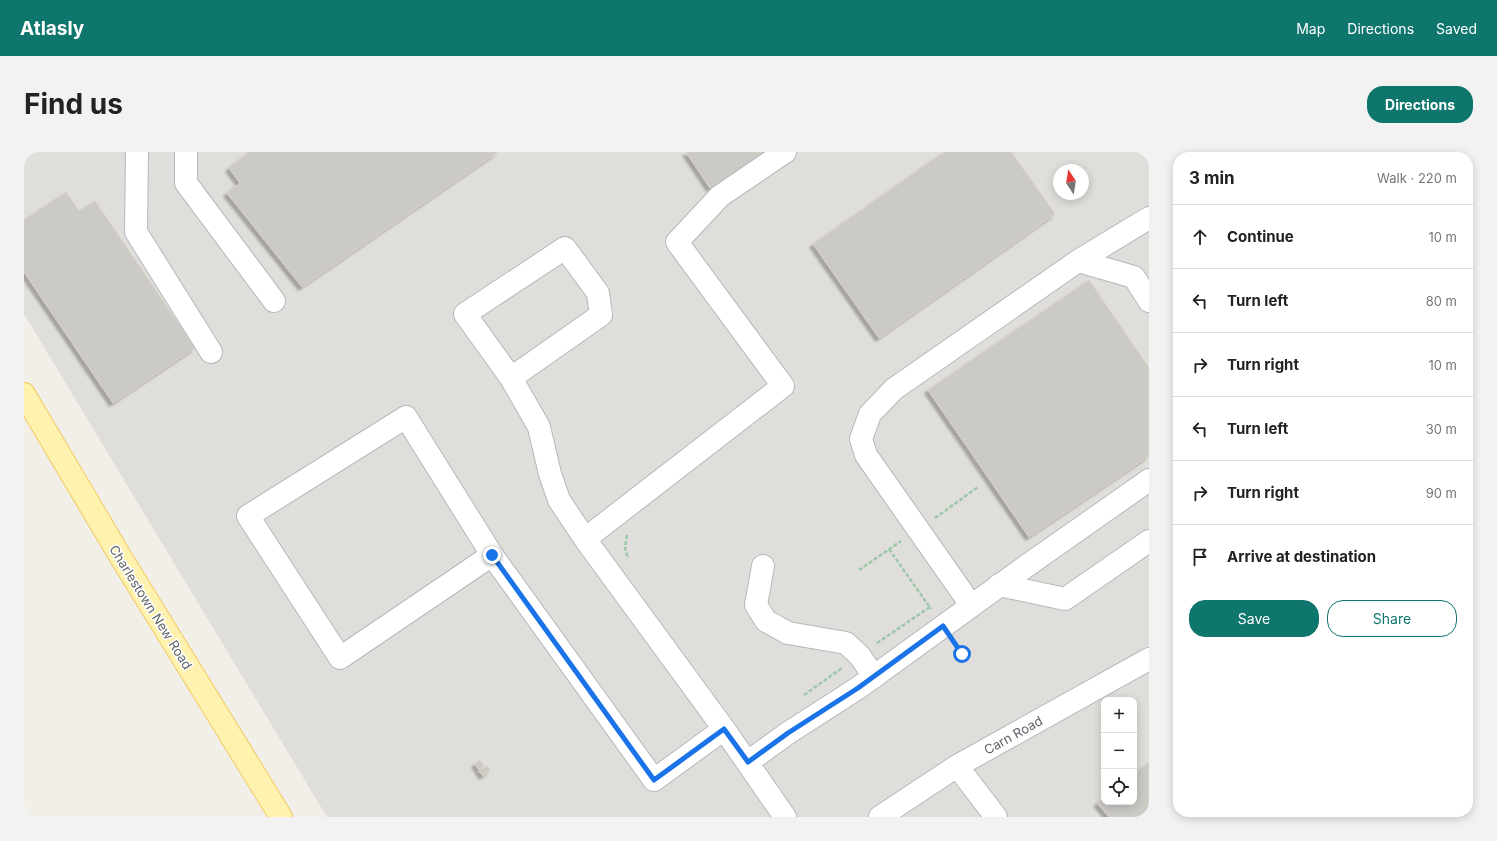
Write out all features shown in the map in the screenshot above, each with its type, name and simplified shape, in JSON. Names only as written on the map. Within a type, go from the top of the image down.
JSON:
[{"type":"main road","name":"Charlestown New Road","points":[[24,394],[120,556],[281,817]]},
{"type":"street","points":[[137,152],[136,232],[211,352]]},
{"type":"street","points":[[186,152],[186,183],[274,301]]},
{"type":"street","points":[[585,539],[783,386],[677,242],[720,196],[785,152]]},
{"type":"street","points":[[971,605],[866,455],[861,439],[870,414],[894,389],[1078,261],[1149,218]]},
{"type":"street","points":[[511,378],[601,315],[598,293],[565,248],[465,314],[511,378],[539,427],[550,474],[559,500],[585,539],[748,762],[786,817]]},
{"type":"street","points":[[1078,261],[1134,277],[1149,300]]},
{"type":"street","points":[[492,555],[340,658],[248,516],[406,416],[492,555],[654,780],[724,729]]},
{"type":"street","points":[[748,762],[788,733],[874,677],[971,605],[1149,480]]},
{"type":"street","points":[[999,585],[1065,599],[1149,541]]},
{"type":"street","points":[[763,566],[756,605],[766,621],[788,633],[846,643],[860,656],[874,677]]},
{"type":"street","name":"Carn Road","points":[[880,817],[957,766],[1149,659]]},
{"type":"street","points":[[957,766],[996,817]]},
{"type":"path","points":[[628,562],[625,548],[627,535],[631,531]]},
{"type":"path","points":[[889,549],[962,654]]},
{"type":"path","points":[[798,699],[930,607]]},
{"type":"shaded area","points":[[24,152],[1149,152],[1149,817],[327,817],[24,314]]},
{"type":"building","points":[[249,152],[498,152],[302,287],[227,193],[240,183],[229,168]]},
{"type":"building","points":[[686,152],[765,152],[710,188]]},
{"type":"building","points":[[944,152],[1011,152],[1055,214],[879,338],[813,244]]},
{"type":"building","points":[[66,192],[79,211],[95,201],[195,348],[113,403],[24,272],[24,220]]},
{"type":"building","points":[[1089,280],[1149,368],[1149,456],[1029,537],[928,390]]},
{"type":"building","points":[[480,760],[484,766],[479,770],[475,764]]},
{"type":"building","points":[[1149,762],[1149,817],[1109,817],[1097,803],[1101,800],[1101,805],[1137,805],[1137,772]]},
{"type":"building","points":[[487,766],[490,771],[483,776],[479,771]]},
{"type":"route","points":[[492,555],[654,780],[724,729],[748,762],[788,733],[858,688],[943,626],[962,654]]}]
